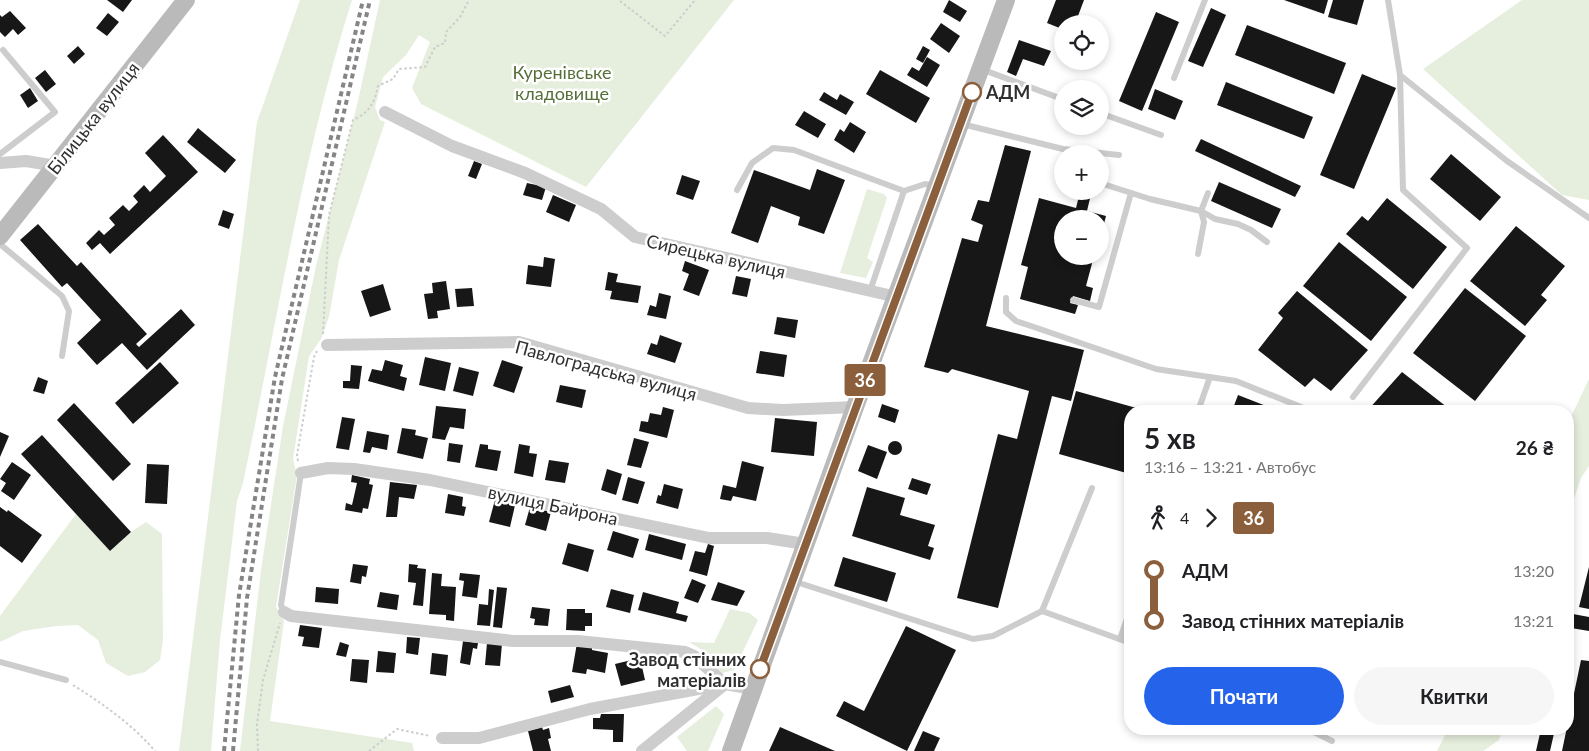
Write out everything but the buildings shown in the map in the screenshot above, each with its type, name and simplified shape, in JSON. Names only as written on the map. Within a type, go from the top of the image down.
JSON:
[{"type":"main road","name":"Білицька вулиця","points":[[0,236],[185,0]]},
{"type":"main road","points":[[731,751],[804,544],[1006,0]]},
{"type":"street","name":"Сирецька вулиця","points":[[384,112],[452,146],[525,173],[601,209],[634,237],[897,297]]},
{"type":"street","points":[[0,163],[26,161],[56,166]]},
{"type":"street","name":"Павлоградська вулиця","points":[[325,340],[519,342],[748,408],[783,410],[855,407]]},
{"type":"street","name":"вулиця Байрона","points":[[301,473],[328,468],[354,469],[430,480],[709,538],[767,538],[804,544]]},
{"type":"street","points":[[284,612],[290,616],[513,641],[578,641],[685,652],[694,656],[725,684]]},
{"type":"street","points":[[642,751],[725,684]]},
{"type":"street","points":[[442,738],[479,738],[590,709],[725,684],[753,689]]},
{"type":"lane","points":[[1174,78],[1204,0]]},
{"type":"lane","points":[[1353,397],[1467,248],[1403,190],[1400,75],[1388,0]]},
{"type":"lane","points":[[0,154],[55,112],[3,50]]},
{"type":"lane","points":[[980,69],[1054,96]]},
{"type":"lane","points":[[1400,75],[1507,161],[1589,218]]},
{"type":"lane","points":[[1109,115],[1161,135]]},
{"type":"lane","points":[[960,124],[1054,148]]},
{"type":"lane","points":[[737,190],[752,163],[774,148],[794,150],[904,191],[925,184],[938,187]]},
{"type":"lane","points":[[1109,154],[1119,155]]},
{"type":"lane","points":[[1109,186],[1201,211],[1215,219],[1251,230],[1267,242]]},
{"type":"lane","points":[[870,291],[904,191]]},
{"type":"lane","points":[[1073,300],[1099,307],[1131,193]]},
{"type":"lane","points":[[1198,254],[1204,222],[1201,211],[1208,193]]},
{"type":"lane","points":[[0,244],[62,296],[69,311],[62,356]]},
{"type":"lane","points":[[1006,298],[1006,312],[1016,321],[1156,369],[1236,382],[1295,405]]},
{"type":"lane","points":[[1200,405],[1210,377]]},
{"type":"lane","points":[[284,612],[281,605],[301,473]]},
{"type":"lane","points":[[792,580],[973,639],[993,636],[1042,610],[1092,488]]},
{"type":"lane","points":[[1042,610],[1124,641]]},
{"type":"lane","points":[[1120,640],[1124,628]]},
{"type":"lane","points":[[0,662],[66,680]]},
{"type":"lane","points":[[1320,735],[1332,741]]},
{"type":"path","points":[[301,473],[297,455],[314,357],[325,340],[324,291],[329,215],[354,120],[367,114],[374,105],[378,86],[393,79],[399,69],[425,67],[435,47],[445,43],[446,32],[460,17],[469,0]]},
{"type":"path","points":[[620,0],[665,36],[695,0]]},
{"type":"path","points":[[258,751],[257,724],[263,680],[284,612]]},
{"type":"path","points":[[66,680],[102,704],[144,738],[154,751]]},
{"type":"path","points":[[369,751],[397,729],[442,738]]},
{"type":"green space","points":[[300,0],[352,0],[334,59],[305,179],[243,483],[237,501],[220,640],[211,751],[179,751],[257,122]]},
{"type":"green space","name":"Куренівське кладовище","points":[[380,0],[734,0],[586,187],[421,104],[412,88],[430,42],[419,35],[406,55],[383,77],[375,107],[380,120],[385,122],[339,260],[329,317],[321,339],[309,356],[293,459],[297,475],[276,607],[284,621],[270,721],[412,743],[414,751],[240,751],[261,570],[283,426],[316,266],[358,101]]},
{"type":"green space","points":[[1522,0],[1589,0],[1589,200],[1562,195],[1423,69]]},
{"type":"green space","points":[[867,189],[884,194],[887,198],[867,258],[873,262],[866,278],[840,273]]},
{"type":"green space","points":[[1589,379],[1589,466],[1581,478],[1574,499],[1574,410]]},
{"type":"green space","points":[[76,514],[110,551],[131,532],[146,522],[162,534],[163,639],[160,660],[145,672],[128,676],[106,663],[98,640],[78,625],[23,631],[0,642],[0,616]]},
{"type":"green space","points":[[730,609],[749,613],[758,620],[734,670],[719,674],[704,651],[689,642],[714,643]]},
{"type":"green space","points":[[716,706],[724,714],[708,751],[687,751],[677,737]]},
{"type":"green space","points":[[1445,735],[1501,735],[1499,740],[1483,751],[1437,751]]},
{"type":"railway","points":[[224,751],[239,595],[275,377],[363,0]]},
{"type":"railway","points":[[233,751],[247,598],[282,379],[370,0]]},
{"type":"bus line","name":"36","points":[[760,669],[804,544],[972,92]]},
{"type":"place","name":"АДМ","points":[[972,92]]},
{"type":"place","name":"Завод стінних матеріалів","points":[[760,669]]}]
